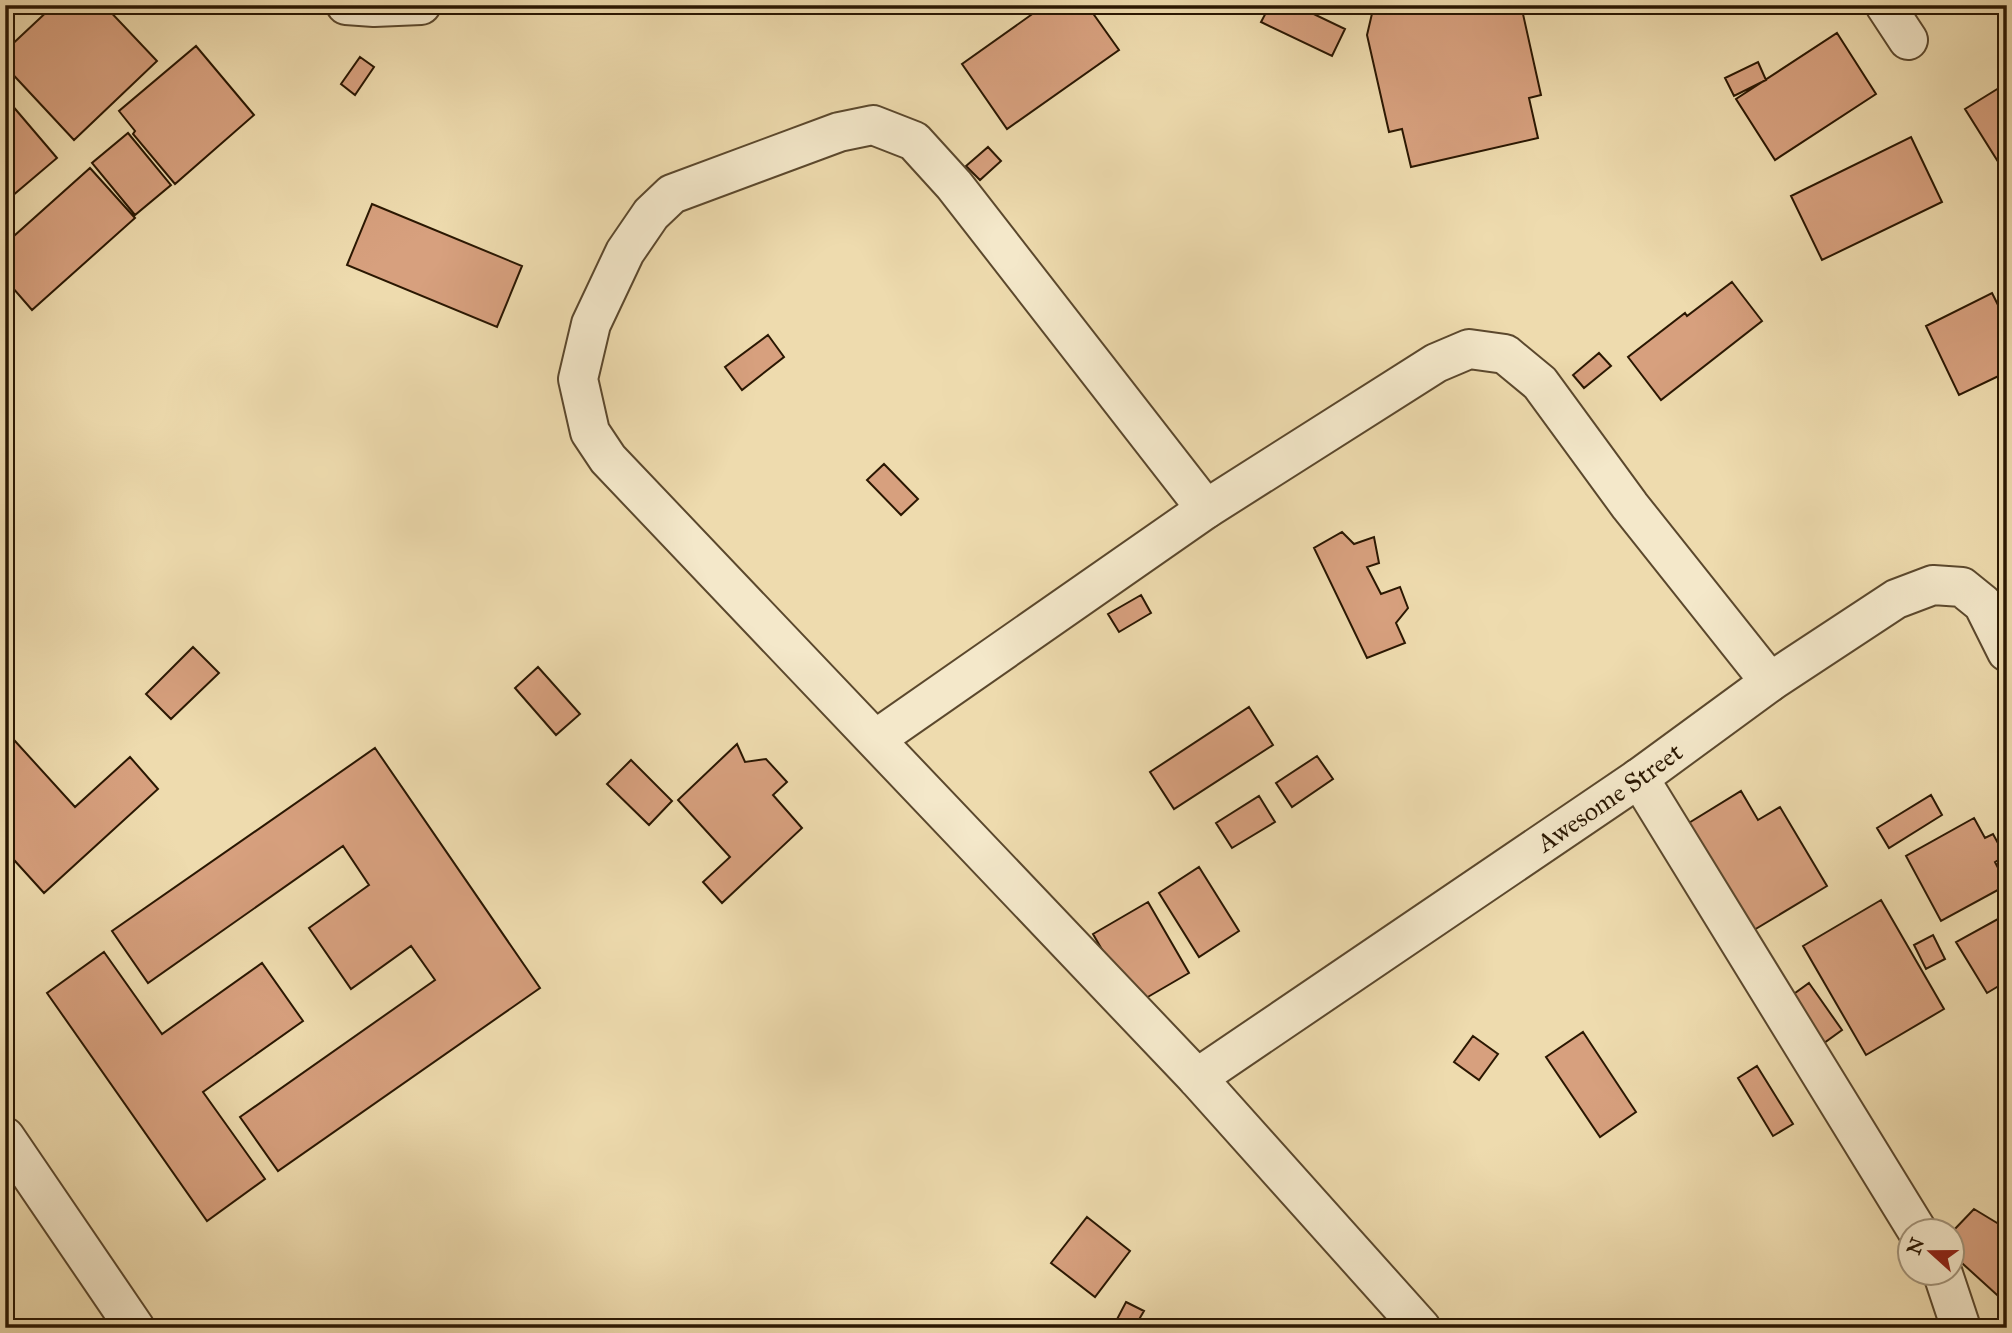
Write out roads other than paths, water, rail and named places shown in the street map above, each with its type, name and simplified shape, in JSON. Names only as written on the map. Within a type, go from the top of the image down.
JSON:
[{"type":"street","points":[[346,5],[421,5]]},
{"type":"street","points":[[1885,5],[1908,40]]},
{"type":"street","points":[[1206,509],[954,186],[914,141],[873,125],[839,132],[672,194],[651,214],[625,252],[591,324],[578,379],[590,432],[608,459],[1197,1078],[1421,1328]]},
{"type":"street","points":[[876,739],[1206,509],[1436,363],[1469,349],[1504,354],[1540,383],[1630,506],[1770,682]]},
{"type":"street","name":"Awesome Street","points":[[1197,1078],[1639,778],[1770,682],[1896,599],[1933,585],[1962,587],[1983,604],[2007,652]]},
{"type":"street","points":[[1639,778],[1909,1218]]},
{"type":"street","points":[[5,1137],[135,1328]]},
{"type":"street","points":[[1948,1288],[1961,1328]]}]
